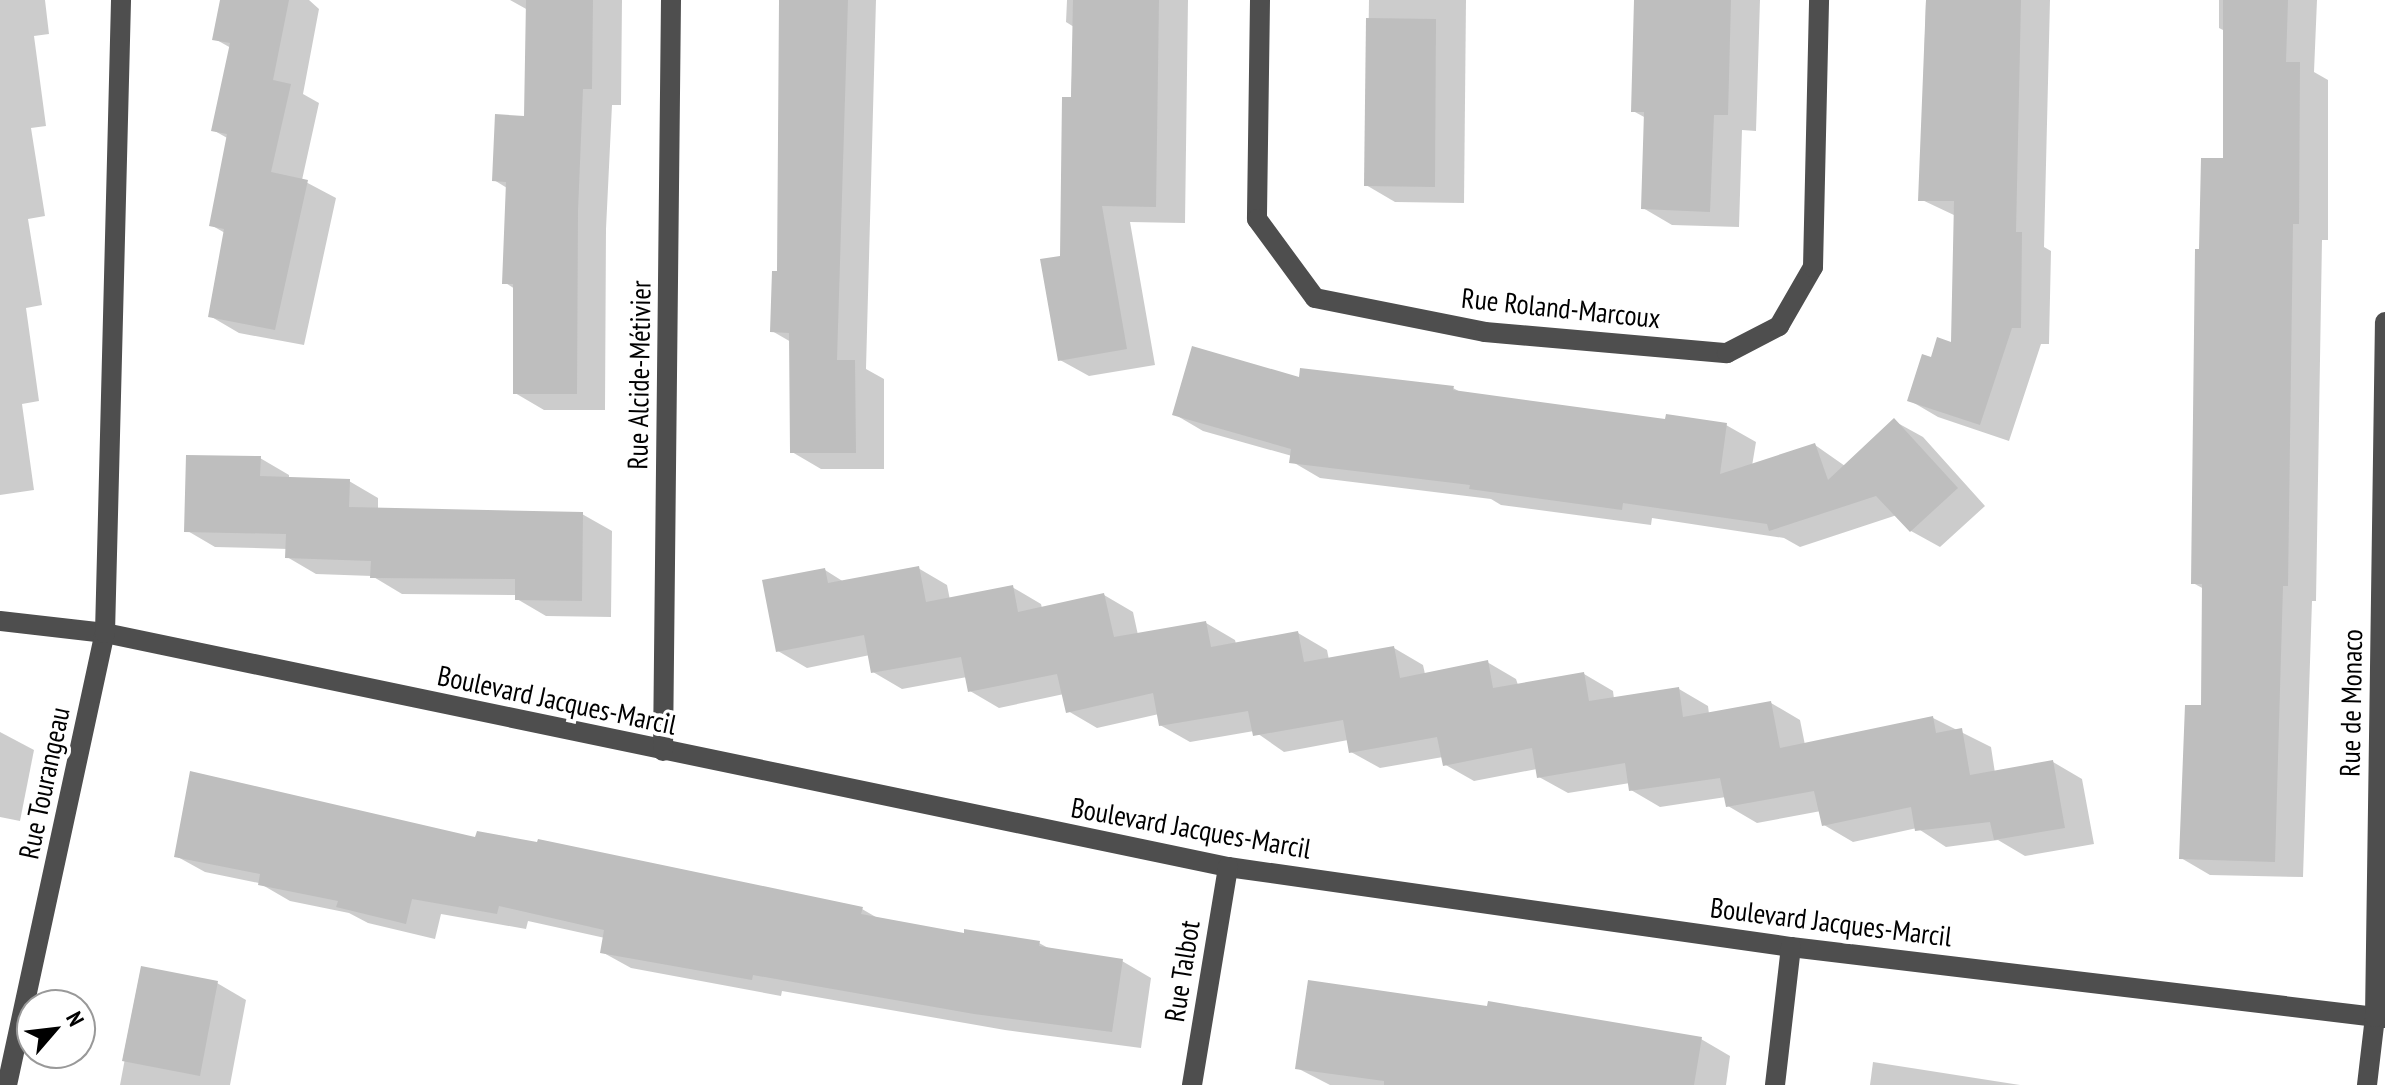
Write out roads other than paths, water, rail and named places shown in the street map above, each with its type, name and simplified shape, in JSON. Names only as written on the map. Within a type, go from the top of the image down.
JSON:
[{"type":"street","points":[[105,633],[121,0]]},
{"type":"street","name":"Rue Alcide-Métivier","points":[[663,751],[671,0]]},
{"type":"street","name":"Rue Roland-Marcoux","points":[[1260,0],[1257,219],[1315,298],[1485,332],[1727,353],[1779,326],[1813,267],[1819,0]]},
{"type":"street","name":"Rue de Monaco","points":[[2367,1085],[2380,1017],[2385,322]]},
{"type":"street","name":"Boulevard Jacques-Marcil","points":[[0,621],[105,633],[1228,867],[1791,947],[2380,1017]]},
{"type":"street","name":"Rue Tourangeau","points":[[7,1085],[105,633]]},
{"type":"street","name":"Rue Talbot","points":[[1192,1085],[1228,867]]},
{"type":"street","points":[[1775,1085],[1791,947]]}]
